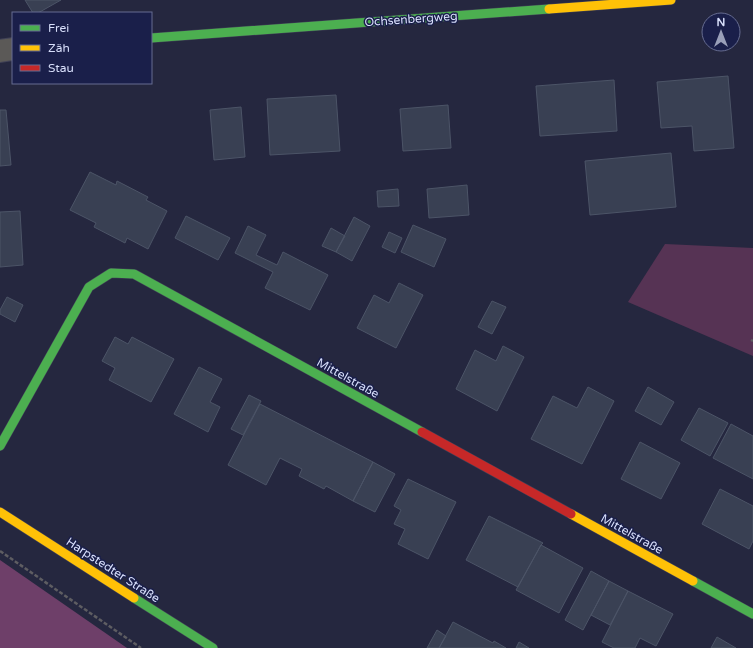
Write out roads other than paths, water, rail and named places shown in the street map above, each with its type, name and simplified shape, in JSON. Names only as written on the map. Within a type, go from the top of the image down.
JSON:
[{"type":"street","name":"Ochsenbergweg","points":[[152,38],[622,2],[671,0]]},
{"type":"street","points":[[0,51],[12,50]]},
{"type":"street","name":"Mittelstraße","points":[[0,446],[89,287],[111,273],[134,274],[753,614]]},
{"type":"street","name":"Harpstedter Straße","points":[[0,512],[213,648]]}]
